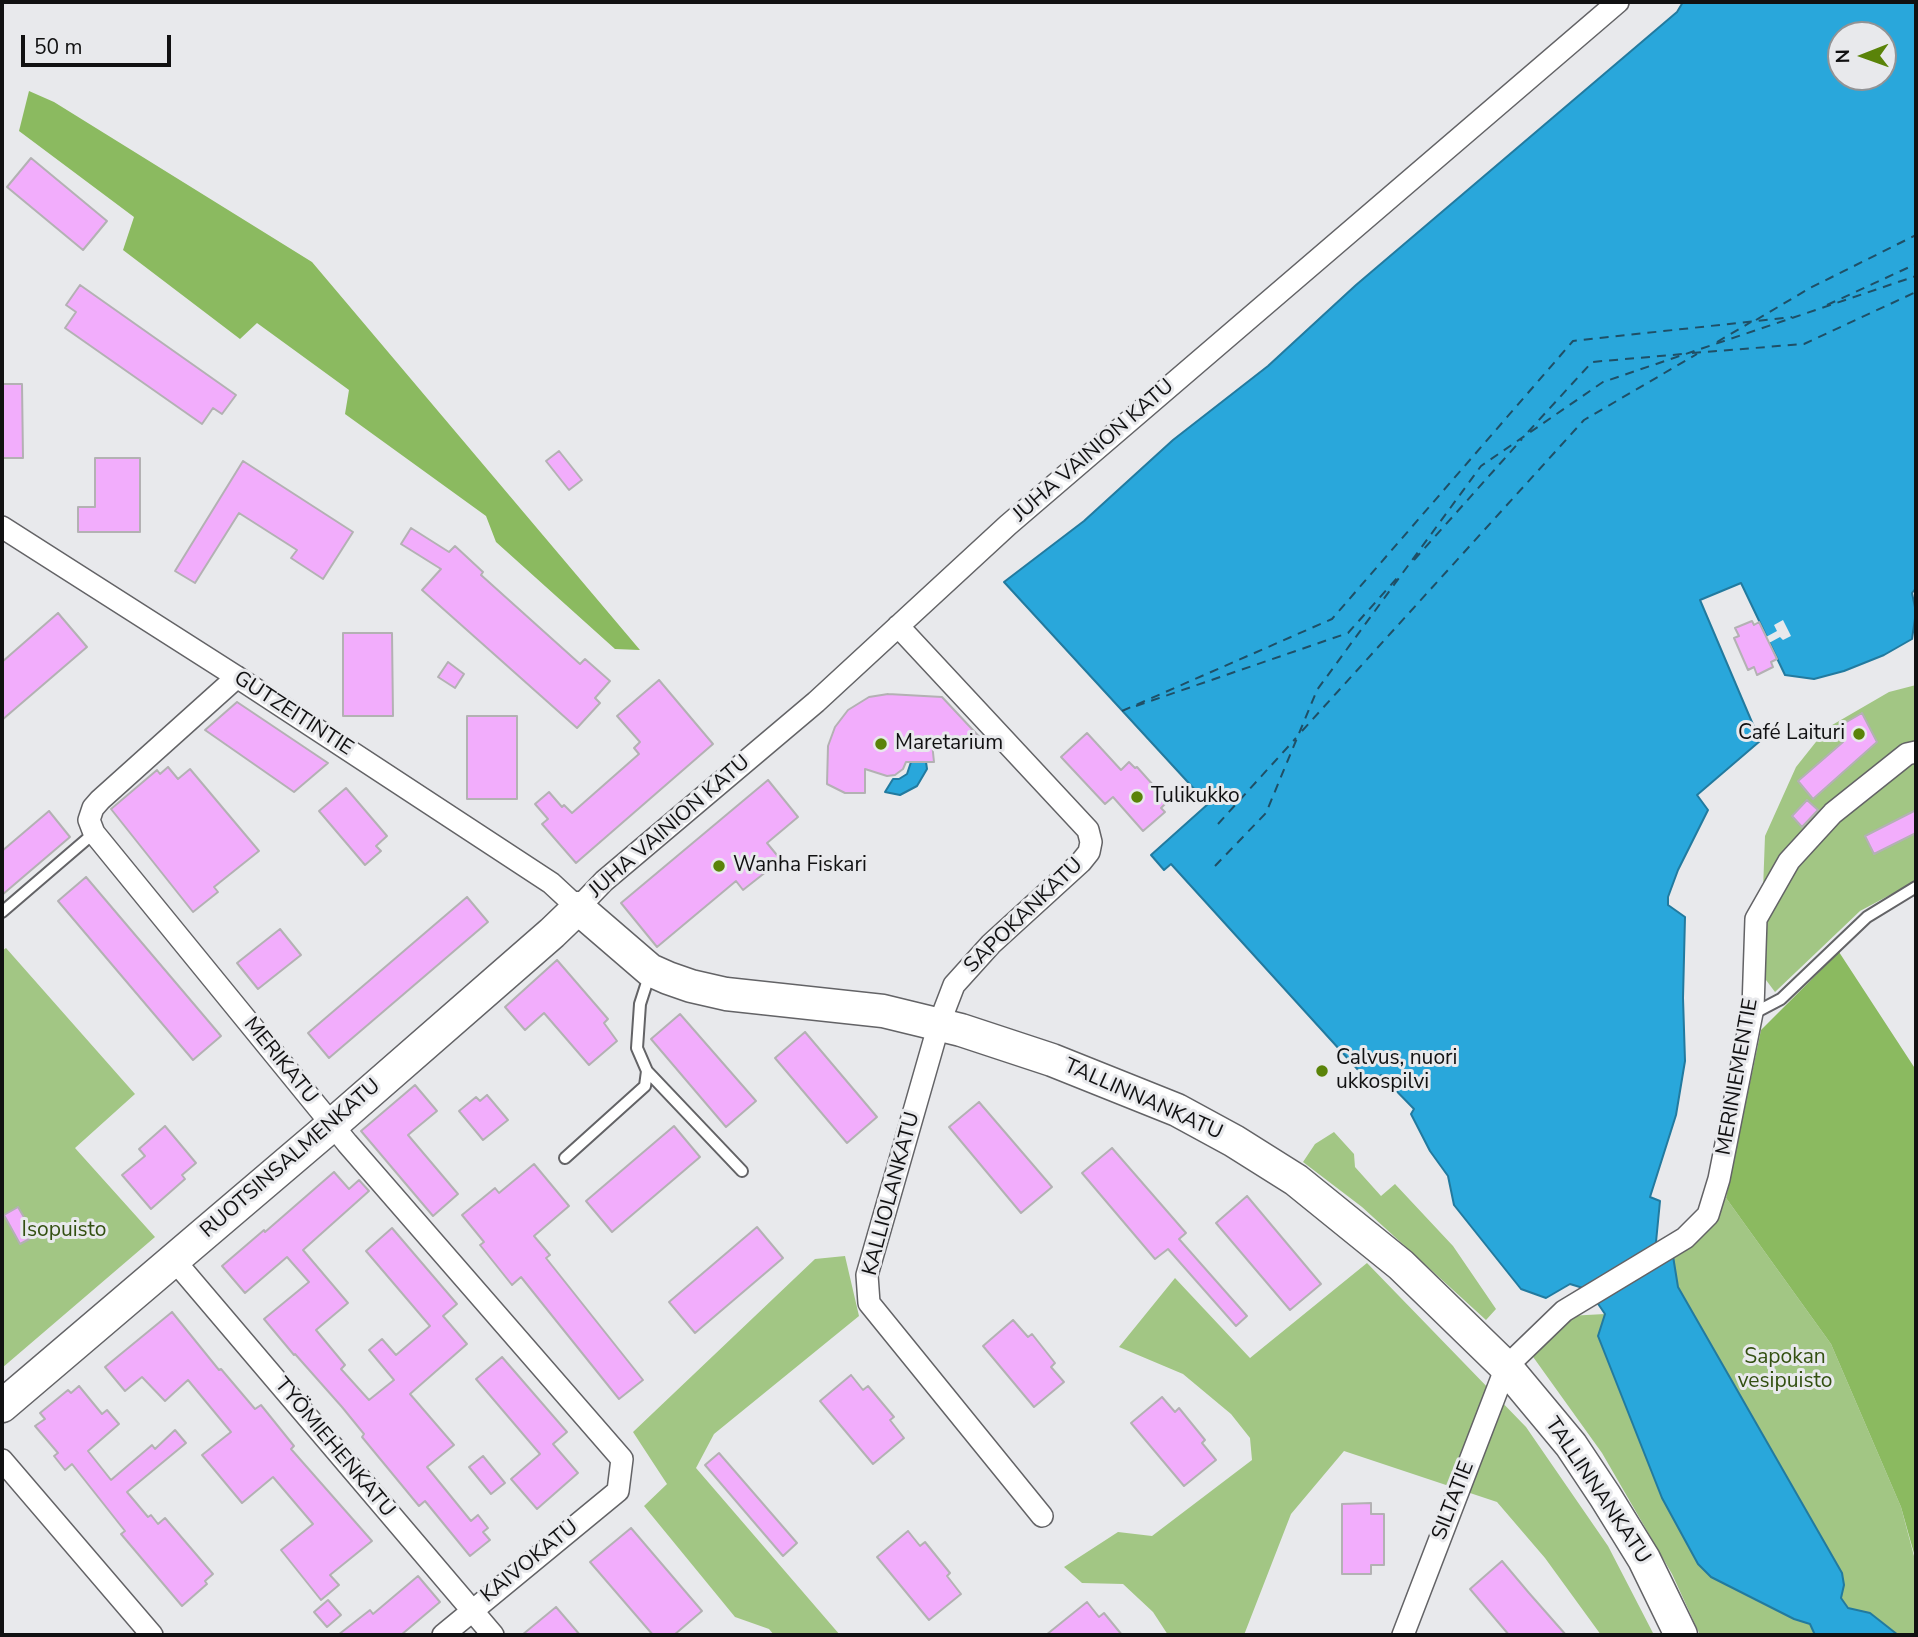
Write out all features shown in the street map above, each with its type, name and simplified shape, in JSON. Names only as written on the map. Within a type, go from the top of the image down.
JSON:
[{"type":"street","name":"JUHA VAINION KATU","points":[[578,908],[604,881],[816,702],[1008,525],[1618,2]]},
{"type":"street","name":"GUTZEITINTIE","points":[[2,527],[551,883],[578,908]]},
{"type":"street","name":"SAPOKANKATU","points":[[898,626],[1087,830],[1091,842],[1081,862],[991,944],[954,985],[939,1024]]},
{"type":"street","points":[[94,833],[89,820],[93,808],[100,800],[237,677]]},
{"type":"street","name":"MERINIEMENTIE","points":[[1506,1367],[1564,1311],[1685,1238],[1707,1215],[1719,1179],[1753,1008],[1756,919],[1789,861],[1833,813],[1907,754],[1916,752]]},
{"type":"street","name":"MERIKATU","points":[[94,833],[332,1125],[622,1459],[618,1490]]},
{"type":"street","name":"TALLINNANKATU","points":[[578,908],[650,970],[691,986],[726,994],[883,1011],[939,1024],[1052,1060],[1177,1110],[1234,1141],[1296,1180],[1401,1265],[1506,1367],[1570,1446],[1605,1496],[1644,1559],[1681,1635]]},
{"type":"street","name":"RUOTSINSALMENKATU","points":[[2,1406],[332,1125],[578,908]]},
{"type":"street","name":"KALLIOLANKATU","points":[[939,1024],[867,1275],[869,1303],[1042,1516]]},
{"type":"street","name":"TYÖMIEHENKATU","points":[[174,1260],[493,1635]]},
{"type":"street","name":"SILTATIE","points":[[1403,1635],[1506,1367]]},
{"type":"street","points":[[2,1460],[152,1635]]},
{"type":"street","name":"KAIVOKATU","points":[[443,1635],[618,1490]]},
{"type":"lane","points":[[2,912],[94,833]]},
{"type":"lane","points":[[1753,1008],[1760,1010],[1781,999],[1867,916],[1916,887]]},
{"type":"lane","points":[[650,970],[640,1004],[637,1048],[647,1071],[742,1171]]},
{"type":"lane","points":[[565,1158],[645,1086],[647,1071]]},
{"type":"green space","points":[[29,91],[54,102],[312,262],[640,650],[615,649],[496,542],[486,516],[345,414],[349,390],[257,323],[240,339],[123,250],[134,217],[19,131]]},
{"type":"green space","points":[[1916,685],[1916,881],[1860,911],[1775,992],[1760,972],[1765,836],[1796,767],[1827,728],[1889,692]]},
{"type":"green space","name":"Isopuisto","points":[[6,948],[135,1094],[75,1148],[155,1237],[2,1368],[2,951]]},
{"type":"green space","points":[[1839,952],[1916,1070],[1915,1557],[1901,1507],[1831,1344],[1726,1198],[1761,1030]]},
{"type":"green space","points":[[1334,1132],[1354,1154],[1355,1167],[1381,1196],[1395,1184],[1453,1246],[1496,1309],[1486,1320],[1362,1207],[1303,1162],[1315,1144]]},
{"type":"green space","name":"Sapokan vesipuisto","points":[[1726,1198],[1831,1344],[1901,1507],[1916,1556],[1916,1635],[1898,1635],[1870,1613],[1848,1608],[1841,1598],[1844,1585],[1842,1573],[1678,1287],[1673,1256]]},
{"type":"green space","points":[[845,1256],[859,1316],[714,1434],[696,1468],[840,1635],[774,1635],[769,1629],[735,1617],[644,1506],[667,1484],[633,1432],[815,1259]]},
{"type":"green space","points":[[1367,1263],[1526,1427],[1608,1546],[1654,1635],[1601,1635],[1545,1558],[1497,1502],[1344,1451],[1291,1514],[1244,1635],[1168,1635],[1153,1612],[1123,1584],[1082,1583],[1064,1567],[1118,1532],[1152,1536],[1252,1460],[1250,1438],[1231,1414],[1183,1374],[1119,1347],[1175,1278],[1250,1358]]},
{"type":"green space","points":[[1605,1314],[1598,1337],[1662,1498],[1698,1564],[1711,1577],[1794,1619],[1810,1624],[1815,1635],[1700,1635],[1672,1574],[1602,1453],[1531,1354],[1568,1316]]},
{"type":"water","points":[[1683,2],[1916,2],[1916,588],[1912,593],[1916,612],[1912,639],[1884,655],[1844,671],[1814,679],[1785,675],[1741,583],[1700,600],[1760,741],[1697,795],[1708,810],[1678,870],[1668,897],[1668,905],[1685,917],[1685,1061],[1676,1115],[1650,1197],[1660,1201],[1656,1242],[1673,1256],[1678,1287],[1842,1573],[1844,1585],[1841,1598],[1848,1608],[1870,1613],[1898,1635],[1815,1635],[1810,1624],[1794,1619],[1711,1577],[1698,1564],[1662,1498],[1598,1336],[1605,1314],[1592,1295],[1583,1288],[1570,1284],[1546,1298],[1521,1289],[1454,1205],[1448,1176],[1430,1151],[1411,1114],[1414,1109],[1381,1075],[1370,1083],[1171,864],[1164,870],[1151,855],[1208,804],[1004,582],[1084,521],[1173,440],[1268,366],[1356,285],[1677,12]]},
{"type":"water","points":[[911,762],[926,762],[927,769],[917,786],[900,795],[885,792],[893,779],[907,774]]},
{"type":"pier","points":[[1783,620],[1791,636],[1783,640],[1780,637],[1769,643],[1766,637],[1777,631],[1774,625]]},
{"type":"building","points":[[31,158],[107,221],[83,250],[7,187]]},
{"type":"building","points":[[80,285],[236,395],[222,414],[213,408],[202,424],[65,328],[76,312],[66,305]]},
{"type":"building","points":[[2,384],[22,384],[23,458],[2,458]]},
{"type":"building","points":[[559,451],[582,480],[569,490],[546,461]]},
{"type":"building","points":[[95,458],[140,458],[140,532],[78,532],[78,507],[95,507]]},
{"type":"building","points":[[243,461],[353,532],[323,579],[291,558],[297,550],[239,513],[195,583],[175,571]]},
{"type":"building","points":[[411,528],[449,552],[455,546],[483,572],[481,575],[580,664],[585,659],[610,681],[595,698],[600,703],[577,728],[422,590],[441,569],[401,544]]},
{"type":"building","points":[[58,613],[87,647],[2,720],[2,662]]},
{"type":"building","points":[[1752,621],[1754,625],[1759,622],[1777,659],[1771,662],[1773,667],[1757,675],[1754,667],[1748,670],[1734,638],[1739,636],[1735,628]]},
{"type":"building","points":[[343,633],[392,633],[393,716],[343,716]]},
{"type":"building","points":[[448,662],[464,674],[455,688],[438,677]]},
{"type":"building","points":[[659,680],[713,744],[576,863],[542,824],[548,819],[535,804],[549,792],[562,807],[564,805],[572,813],[639,754],[634,748],[640,742],[617,716]]},
{"type":"building","name":"Maretarium","points":[[888,694],[942,697],[986,744],[932,743],[934,762],[906,762],[903,769],[895,775],[887,776],[865,769],[865,793],[845,793],[827,784],[828,746],[835,727],[848,710],[869,697]]},
{"type":"building","points":[[237,702],[328,763],[294,792],[205,730]]},
{"type":"building","points":[[1862,713],[1877,742],[1813,799],[1798,781],[1843,742],[1836,728]]},
{"type":"building","points":[[467,716],[517,716],[517,799],[467,799]]},
{"type":"building","points":[[1087,733],[1121,770],[1129,762],[1137,767],[1162,795],[1166,803],[1161,808],[1165,812],[1143,831],[1113,797],[1105,804],[1061,757]]},
{"type":"building","points":[[168,767],[178,779],[190,769],[259,851],[214,887],[218,892],[193,912],[111,809],[157,770],[160,774]]},
{"type":"building","name":"Wanha Fiskari","points":[[768,780],[798,817],[767,843],[781,860],[743,890],[736,881],[657,947],[621,903]]},
{"type":"building","points":[[346,788],[387,836],[376,846],[381,851],[365,865],[319,811]]},
{"type":"building","points":[[1807,800],[1818,810],[1802,827],[1792,816]]},
{"type":"building","points":[[1916,810],[1916,833],[1874,854],[1865,836]]},
{"type":"building","points":[[49,811],[70,837],[2,895],[2,851]]},
{"type":"building","points":[[86,877],[221,1036],[193,1060],[58,901]]},
{"type":"building","points":[[467,897],[488,922],[329,1058],[308,1033]]},
{"type":"building","points":[[280,929],[301,955],[258,989],[237,963]]},
{"type":"building","points":[[557,960],[608,1019],[604,1023],[617,1041],[589,1065],[544,1013],[525,1030],[505,1007]]},
{"type":"building","points":[[680,1014],[756,1101],[726,1127],[651,1039]]},
{"type":"building","points":[[805,1032],[877,1117],[847,1143],[775,1058]]},
{"type":"building","points":[[415,1085],[437,1111],[408,1135],[458,1194],[433,1216],[361,1131]]},
{"type":"building","points":[[487,1095],[508,1120],[483,1140],[459,1111],[476,1097],[480,1101]]},
{"type":"building","points":[[979,1102],[1052,1187],[1021,1213],[949,1127]]},
{"type":"building","points":[[165,1126],[196,1163],[182,1175],[185,1179],[151,1209],[122,1175],[145,1156],[139,1149]]},
{"type":"building","points":[[674,1126],[700,1157],[612,1232],[586,1201]]},
{"type":"building","points":[[1112,1148],[1186,1233],[1179,1239],[1247,1316],[1236,1326],[1168,1249],[1155,1259],[1082,1173]]},
{"type":"building","points":[[534,1164],[569,1206],[534,1236],[550,1255],[546,1258],[643,1380],[619,1399],[521,1277],[512,1285],[480,1245],[484,1242],[462,1215],[495,1188],[499,1193]]},
{"type":"building","points":[[334,1172],[349,1189],[359,1180],[369,1191],[303,1250],[348,1303],[316,1330],[345,1365],[341,1369],[369,1400],[394,1380],[369,1350],[382,1339],[396,1355],[430,1326],[366,1251],[392,1228],[457,1304],[443,1316],[467,1344],[410,1394],[454,1445],[427,1467],[471,1521],[478,1515],[488,1528],[483,1532],[490,1540],[470,1556],[425,1501],[419,1506],[362,1437],[364,1434],[342,1407],[264,1319],[309,1282],[287,1257],[245,1293],[222,1266]]},
{"type":"building","points":[[1247,1196],[1321,1284],[1290,1310],[1216,1223]]},
{"type":"building","points":[[18,1207],[35,1236],[20,1244],[4,1215]]},
{"type":"building","points":[[757,1227],[783,1258],[695,1333],[669,1302]]},
{"type":"building","points":[[172,1312],[255,1409],[261,1405],[294,1446],[291,1449],[372,1541],[330,1575],[339,1585],[321,1600],[281,1550],[313,1524],[273,1477],[242,1503],[202,1455],[231,1432],[188,1380],[165,1401],[142,1377],[125,1391],[105,1367]]},
{"type":"building","points":[[1013,1320],[1028,1337],[1032,1334],[1055,1363],[1051,1367],[1064,1382],[1034,1407],[983,1346]]},
{"type":"building","points":[[502,1357],[567,1432],[553,1444],[578,1473],[537,1509],[511,1479],[540,1454],[476,1379]]},
{"type":"building","points":[[851,1375],[863,1390],[868,1386],[894,1417],[890,1420],[904,1438],[873,1464],[820,1401]]},
{"type":"building","points":[[79,1386],[102,1414],[107,1410],[119,1424],[88,1451],[111,1480],[152,1445],[155,1449],[175,1430],[186,1443],[127,1492],[148,1517],[151,1515],[158,1524],[165,1518],[213,1574],[205,1581],[207,1584],[182,1606],[121,1534],[125,1531],[72,1464],[65,1470],[54,1456],[58,1453],[35,1426],[45,1419],[40,1413],[68,1390],[71,1393]]},
{"type":"building","points":[[1162,1397],[1175,1412],[1179,1408],[1205,1440],[1202,1443],[1216,1460],[1184,1486],[1131,1423]]},
{"type":"building","points":[[719,1453],[797,1543],[783,1556],[705,1465]]},
{"type":"building","points":[[483,1456],[505,1483],[491,1494],[469,1467]]},
{"type":"building","points":[[1371,1503],[1371,1514],[1384,1514],[1384,1565],[1371,1565],[1371,1574],[1342,1574],[1342,1504]]},
{"type":"building","points":[[631,1528],[702,1611],[674,1635],[653,1635],[590,1562]]},
{"type":"building","points":[[908,1531],[920,1546],[925,1542],[950,1573],[947,1576],[961,1594],[929,1620],[877,1557]]},
{"type":"building","points":[[1502,1561],[1566,1635],[1509,1635],[1470,1589]]},
{"type":"building","points":[[418,1576],[440,1602],[401,1635],[338,1635],[370,1610],[373,1614]]},
{"type":"building","points":[[328,1600],[341,1615],[327,1627],[314,1612]]},
{"type":"building","points":[[1087,1602],[1099,1617],[1104,1613],[1122,1635],[1046,1635]]},
{"type":"building","points":[[556,1607],[580,1635],[522,1635]]},
{"type":"ferry route","points":[[1756,320],[1810,288],[1916,235]]},
{"type":"ferry route","points":[[1827,305],[1916,264]]},
{"type":"ferry route","points":[[1215,866],[1266,813],[1317,690],[1481,466],[1603,382],[1916,276]]},
{"type":"ferry route","points":[[1692,353],[1804,344],[1916,292]]},
{"type":"ferry route","points":[[1122,711],[1332,619],[1573,341],[1792,317]]},
{"type":"ferry route","points":[[1717,342],[1751,322]]},
{"type":"ferry route","points":[[1528,432],[1592,362],[1683,354]]},
{"type":"ferry route","points":[[1302,731],[1584,420],[1697,354]]},
{"type":"ferry route","points":[[1414,560],[1522,439]]},
{"type":"ferry route","points":[[1136,706],[1348,633],[1398,577]]},
{"type":"ferry route","points":[[1218,824],[1296,738]]},
{"type":"place","name":"Café Laituri","points":[[1859,734]]},
{"type":"place","name":"Maretarium","points":[[881,744]]},
{"type":"place","name":"Tulikukko","points":[[1137,797]]},
{"type":"place","name":"Wanha Fiskari","points":[[719,866]]},
{"type":"place","name":"Calvus, nuori ukkospilvi","points":[[1322,1071]]}]
